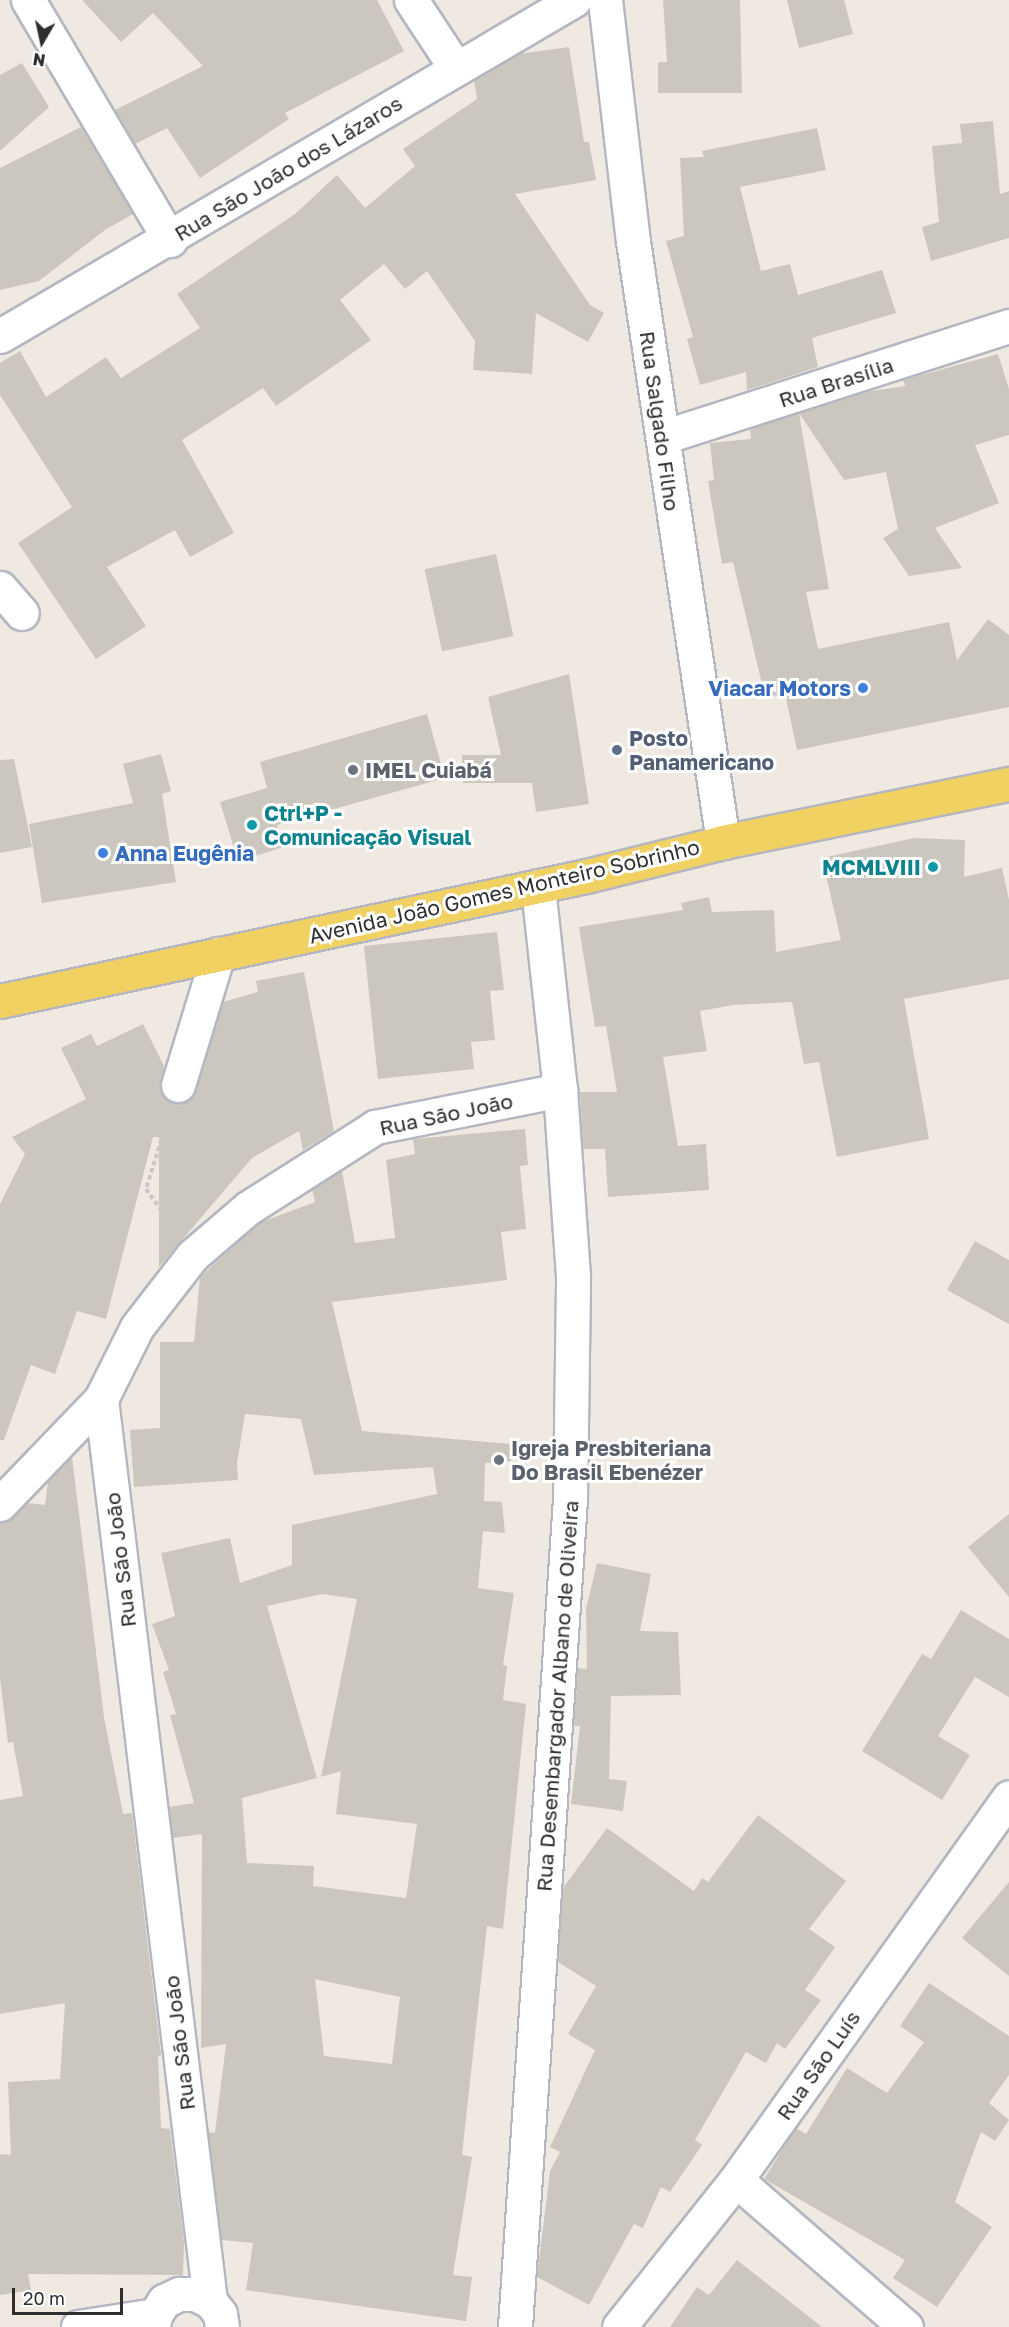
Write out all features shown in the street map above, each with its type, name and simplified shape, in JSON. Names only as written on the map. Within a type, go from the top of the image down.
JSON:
[{"type":"main road","name":"Avenida João Gomes Monteiro Sobrinho","points":[[0,1001],[538,886],[723,842],[1009,784]]},
{"type":"street","points":[[28,0],[170,240]]},
{"type":"street","points":[[411,0],[455,67]]},
{"type":"street","name":"Rua São João dos Lázaros","points":[[0,336],[170,240],[455,67],[574,0]]},
{"type":"street","name":"Rua Salgado Filho","points":[[605,0],[633,241],[723,842]]},
{"type":"street","name":"Rua Brasília","points":[[663,437],[1009,326]]},
{"type":"street","points":[[0,588],[22,613]]},
{"type":"street","name":"Rua Desembargador Albano de Oliveira","points":[[515,2327],[570,1499],[573,1276],[560,1090],[538,886]]},
{"type":"street","points":[[178,1085],[218,954]]},
{"type":"street","name":"Rua São João","points":[[216,2314],[101,1399],[137,1327],[192,1256],[248,1208],[375,1127],[560,1090]]},
{"type":"street","points":[[0,1504],[101,1399]]},
{"type":"street","name":"Rua São Luís","points":[[619,2327],[736,2180],[1009,1797]]},
{"type":"street","points":[[736,2180],[906,2327]]},
{"type":"street","name":"Rua São João","points":[[154,2321],[164,2301],[179,2294],[195,2294],[216,2314]]},
{"type":"street","points":[[78,2327],[154,2321]]},
{"type":"path","points":[[178,1085],[146,1189],[192,1256]]},
{"type":"building","points":[[82,0],[377,0],[404,51],[285,113],[289,119],[200,178],[167,128],[135,144],[115,110],[203,66],[153,13],[121,42]]},
{"type":"building","points":[[663,0],[740,0],[742,93],[658,93],[658,62],[667,62]]},
{"type":"building","points":[[787,0],[844,0],[853,34],[799,48]]},
{"type":"building","points":[[569,47],[584,142],[589,142],[596,180],[515,194],[590,305],[604,313],[588,342],[536,313],[532,374],[473,370],[475,341],[427,271],[405,289],[384,264],[340,300],[371,340],[276,406],[263,388],[182,440],[234,533],[190,557],[175,530],[107,567],[146,626],[96,659],[18,543],[72,507],[0,395],[0,363],[20,351],[46,397],[106,357],[121,378],[200,328],[177,294],[295,214],[337,175],[365,208],[415,166],[403,149],[477,99],[474,80],[519,54]]},
{"type":"building","points":[[22,63],[49,107],[0,151],[0,75]]},
{"type":"building","points":[[993,121],[1000,194],[1009,191],[1009,238],[931,261],[922,227],[939,222],[932,146],[962,143],[960,124]]},
{"type":"building","points":[[81,127],[133,214],[105,230],[39,281],[0,290],[0,168]]},
{"type":"building","points":[[817,128],[826,170],[740,187],[761,271],[790,264],[798,295],[882,270],[896,313],[812,338],[818,367],[747,390],[746,372],[700,385],[687,339],[693,337],[666,241],[684,236],[680,158],[704,157],[702,151]]},
{"type":"building","points":[[998,354],[1009,389],[1009,435],[975,445],[999,503],[935,528],[962,568],[909,576],[883,538],[898,529],[886,472],[844,480],[799,413],[865,392],[905,386],[903,380]]},
{"type":"building","points":[[799,413],[829,589],[806,592],[818,649],[949,622],[957,660],[988,619],[1009,635],[1009,707],[797,750],[785,694],[765,697],[733,562],[722,564],[708,481],[714,480],[710,443],[751,439],[750,429]]},
{"type":"building","points":[[496,554],[513,636],[442,651],[425,569]]},
{"type":"building","points":[[569,674],[589,804],[536,812],[532,783],[463,783],[462,755],[501,755],[488,697]]},
{"type":"building","name":"IMEL Cuiabá","points":[[427,714],[445,778],[277,825],[284,847],[238,861],[220,802],[267,788],[260,762]]},
{"type":"building","name":"Anna Eugênia","points":[[161,754],[171,791],[162,794],[176,882],[42,903],[29,824],[133,803],[123,764]]},
{"type":"building","points":[[14,759],[32,847],[0,853],[0,760]]},
{"type":"building","points":[[914,838],[965,840],[964,877],[1002,868],[1009,900],[1009,979],[904,999],[929,1139],[837,1157],[819,1062],[804,1064],[792,1002],[733,1005],[700,1011],[707,1051],[663,1057],[678,1146],[706,1144],[709,1190],[608,1197],[605,1149],[583,1149],[580,1092],[617,1092],[606,1026],[595,1027],[579,927],[683,910],[681,903],[709,897],[712,912],[774,910],[776,952],[841,940],[822,858]]},
{"type":"building","points":[[497,932],[504,990],[490,991],[495,1040],[471,1042],[474,1069],[378,1079],[364,946]]},
{"type":"building","points":[[304,972],[334,1131],[303,1150],[299,1131],[252,1158],[159,1267],[159,1137],[153,1137],[106,1319],[77,1311],[55,1374],[31,1365],[4,1440],[0,1440],[0,1204],[25,1154],[12,1137],[86,1099],[61,1048],[91,1034],[97,1046],[143,1024],[164,1066],[160,1090],[172,1103],[183,1103],[196,1090],[223,1002],[258,992],[256,981]]},
{"type":"building","points":[[525,1129],[528,1165],[520,1166],[526,1229],[501,1232],[507,1280],[332,1302],[362,1431],[511,1444],[511,1461],[485,1463],[484,1501],[502,1502],[505,1533],[483,1531],[478,1588],[514,1593],[503,1665],[507,1666],[503,1700],[526,1704],[503,1929],[487,1926],[462,2155],[472,2157],[453,2275],[472,2277],[466,2321],[246,2290],[253,2243],[221,2240],[208,2132],[215,2133],[226,2044],[201,2048],[202,1834],[173,1838],[169,1807],[194,1803],[170,1715],[176,1714],[163,1672],[169,1670],[152,1624],[175,1616],[161,1553],[230,1538],[240,1583],[292,1565],[292,1525],[437,1494],[433,1467],[314,1475],[301,1419],[245,1414],[237,1463],[238,1480],[134,1487],[130,1430],[160,1428],[160,1342],[194,1342],[200,1277],[259,1223],[315,1202],[312,1189],[342,1171],[355,1243],[395,1238],[386,1160],[415,1154],[413,1139]],"holes":[[[322,1594],[357,1599],[321,1777],[341,1771],[336,1814],[417,1824],[406,1898],[313,1886],[314,1866],[247,1863],[242,1798],[317,1778],[267,1606]],[[315,1979],[400,1997],[392,2064],[324,2056]]]},
{"type":"building","points":[[975,1241],[1009,1260],[1009,1324],[947,1290]]},
{"type":"building","points":[[72,1457],[104,1717],[123,1814],[132,1813],[161,2055],[158,2056],[161,2128],[170,2129],[184,2242],[183,2275],[28,2274],[31,2290],[0,2295],[0,2154],[11,2155],[8,2082],[60,2079],[65,2003],[0,2014],[0,1800],[23,1796],[13,1742],[8,1743],[0,1679],[0,1522],[13,1517],[27,1503],[45,1505],[48,1481]]},
{"type":"building","points":[[1009,1514],[1009,1597],[968,1547]]},
{"type":"building","points":[[597,1563],[651,1574],[640,1631],[678,1632],[681,1695],[611,1696],[609,1779],[627,1781],[623,1811],[571,1804],[580,1726],[574,1726],[578,1668],[587,1669],[586,1609]]},
{"type":"building","points":[[961,1610],[1009,1639],[1009,1697],[975,1677],[938,1736],[970,1755],[942,1800],[862,1751],[922,1654],[931,1659]]},
{"type":"building","points":[[758,1815],[846,1881],[809,1929],[835,1947],[805,1990],[821,2000],[785,2049],[777,2043],[766,2063],[746,2052],[695,2140],[702,2145],[670,2192],[661,2187],[643,2228],[634,2224],[589,2305],[537,2277],[550,2171],[560,2152],[550,2147],[595,2050],[568,2034],[596,1986],[558,1962],[563,1888],[607,1828],[694,1891],[702,1878],[708,1882]]},
{"type":"building","points":[[1009,1882],[1009,1976],[962,1938]]},
{"type":"building","points":[[929,1983],[1009,2036],[1009,2075],[989,2103],[1009,2120],[995,2141],[981,2132],[955,2202],[992,2227],[937,2307],[893,2278],[905,2260],[764,2179],[796,2128],[806,2134],[847,2068],[887,2093],[924,2042],[900,2026]]},
{"type":"building","points":[[737,2260],[822,2327],[670,2327],[697,2287],[709,2295]]},
{"type":"place","name":"Viacar Motors","points":[[863,688]]},
{"type":"place","name":"Posto Panamericano","points":[[617,750]]},
{"type":"place","name":"IMEL Cuiabá","points":[[353,770]]},
{"type":"place","name":"Ctrl+P - Comunicação Visual","points":[[252,825]]},
{"type":"place","name":"Anna Eugênia","points":[[103,853]]},
{"type":"place","name":"MCMLVIII","points":[[933,867]]},
{"type":"place","name":"Igreja Presbiteriana Do Brasil Ebenézer","points":[[499,1460]]}]
